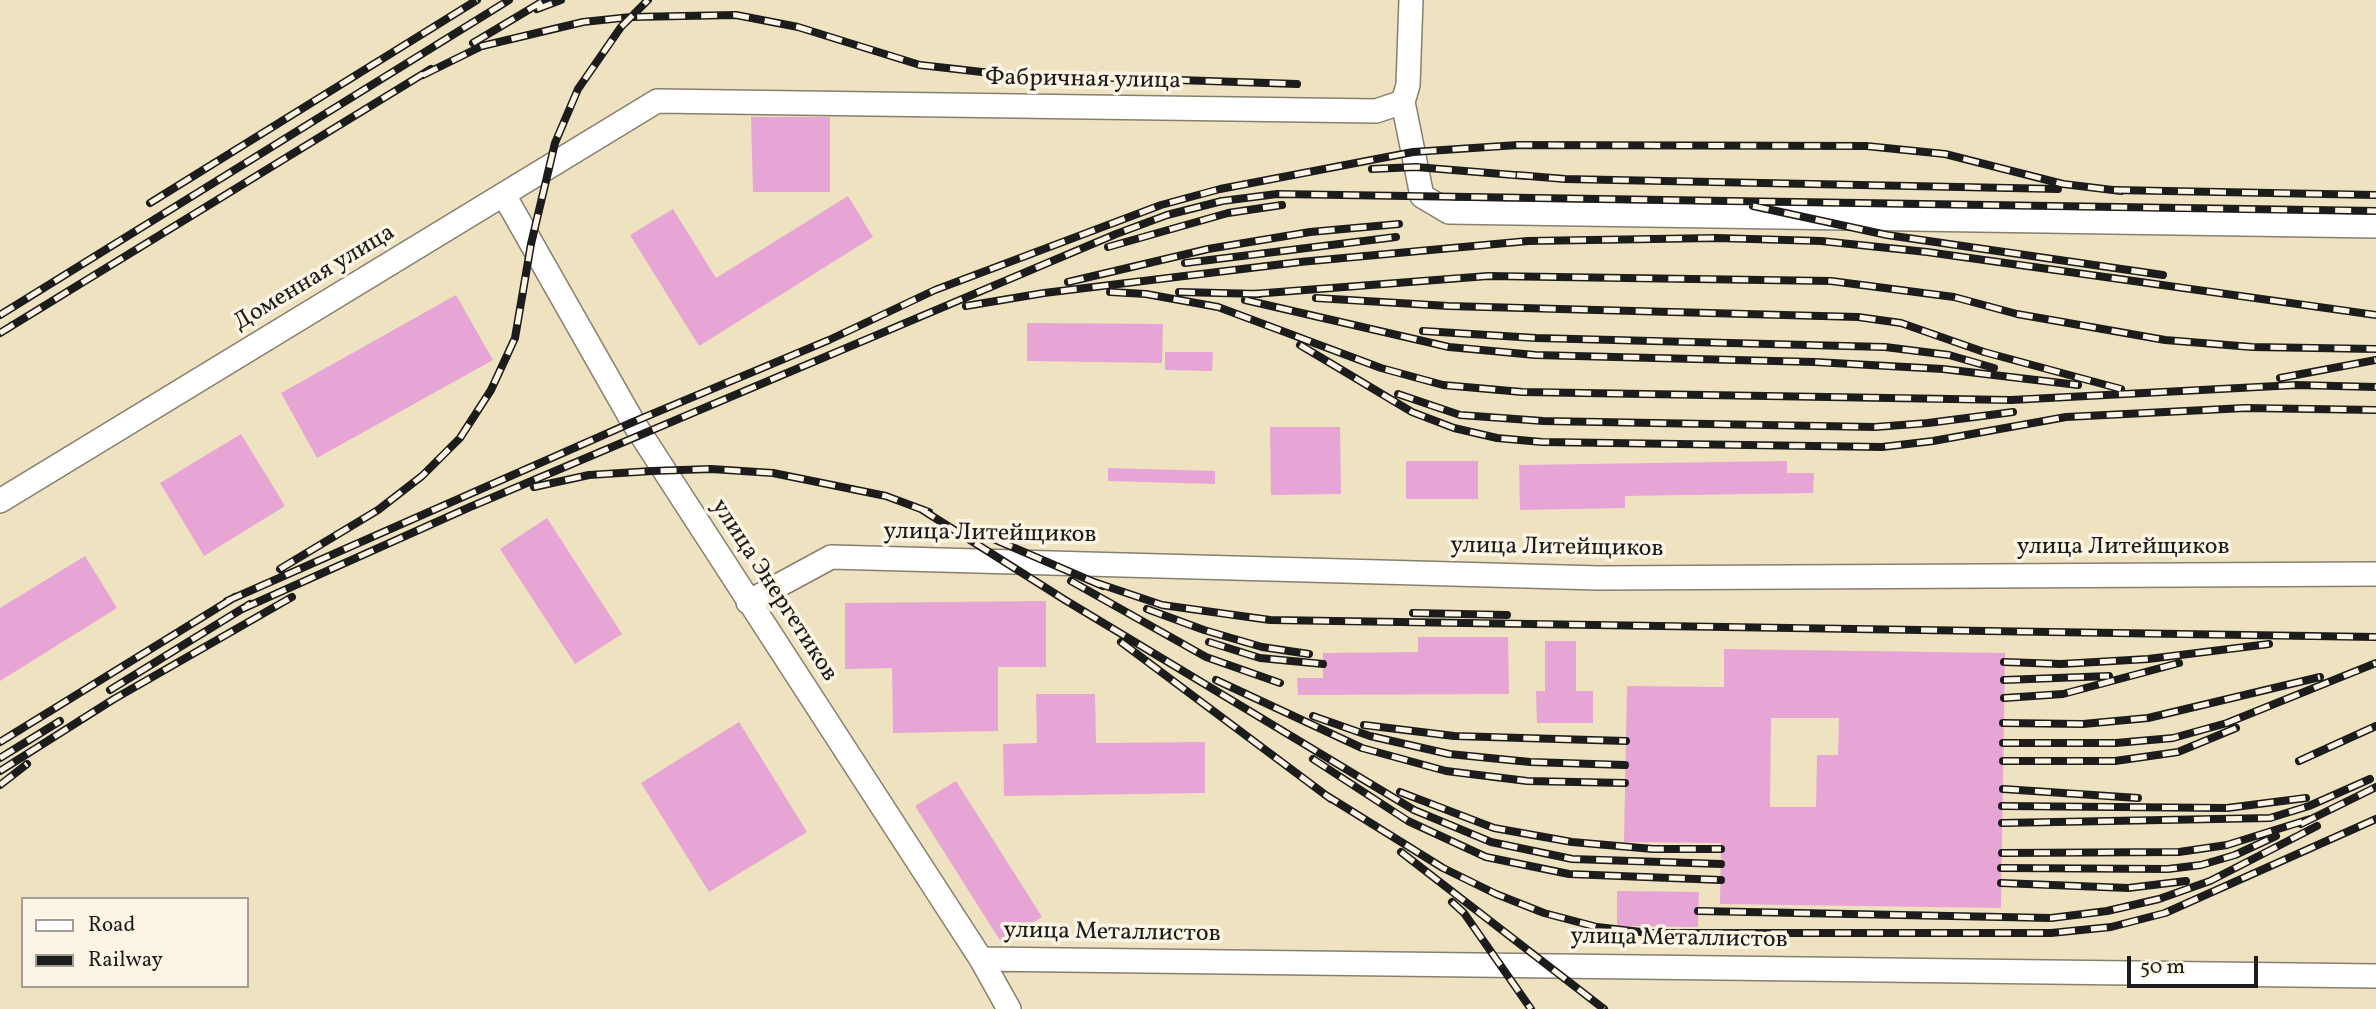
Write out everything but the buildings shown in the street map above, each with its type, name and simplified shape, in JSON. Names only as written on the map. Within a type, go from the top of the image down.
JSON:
[{"type":"street","points":[[1411,0],[1408,85],[1403,102],[1422,196],[1449,212],[2376,226]]},
{"type":"street","name":"Фабричная улица","points":[[657,101],[1376,111],[1403,102]]},
{"type":"street","name":"Доменная улица","points":[[0,501],[657,101]]},
{"type":"street","name":"улица Энергетиков","points":[[503,195],[633,422],[981,959],[1009,1009]]},
{"type":"street","name":"улица Литейщиков","points":[[748,602],[831,557],[1599,578],[2376,574]]},
{"type":"street","name":"улица Металлистов","points":[[981,959],[2376,976]]},
{"type":"railway","points":[[150,203],[477,0]]},
{"type":"railway","points":[[0,315],[509,0]]},
{"type":"railway","points":[[473,43],[545,0]]},
{"type":"railway","points":[[537,9],[561,0]]},
{"type":"railway","points":[[280,569],[378,510],[422,476],[460,438],[491,390],[515,338],[531,244],[555,143],[578,89],[621,27],[648,0]]},
{"type":"railway","points":[[423,75],[482,46],[583,22],[631,17],[736,15],[798,27],[920,65],[1000,74],[1297,84]]},
{"type":"railway","points":[[0,333],[431,69]]},
{"type":"railway","points":[[227,601],[633,422],[829,340],[935,290],[1161,205],[1220,189],[1413,152],[1518,145],[1866,146],[1945,154],[2063,184],[2121,191]]},
{"type":"railway","points":[[1372,169],[1416,167],[1526,176]]},
{"type":"railway","points":[[1517,175],[1565,179],[2058,189]]},
{"type":"railway","points":[[2114,190],[2376,195]]},
{"type":"railway","points":[[242,609],[470,507],[1116,234],[1167,215],[1222,201],[1277,194],[2376,211]]},
{"type":"railway","points":[[1108,247],[1228,213],[1282,205]]},
{"type":"railway","points":[[1753,206],[1887,235],[2163,275]]},
{"type":"railway","points":[[1068,282],[1208,249],[1310,232],[1399,224]]},
{"type":"railway","points":[[1185,263],[1396,237]]},
{"type":"railway","points":[[966,306],[1044,293],[1300,262],[1528,241],[1716,238],[1821,241],[1927,252],[2376,315]]},
{"type":"railway","points":[[1253,294],[1488,276],[1831,281],[1954,297],[2017,314],[2165,340],[2252,347],[2376,349]]},
{"type":"railway","points":[[1110,292],[1146,294],[1218,307],[1381,368],[1443,385],[1522,392],[2011,400],[2296,385],[2376,387]]},
{"type":"railway","points":[[1179,292],[1260,294]]},
{"type":"railway","points":[[1316,298],[1448,306],[1858,317],[1901,323],[1984,352],[2121,389]]},
{"type":"railway","points":[[1245,300],[1449,347],[1535,355],[1815,362],[1943,369],[2078,385]]},
{"type":"railway","points":[[1423,331],[1536,338],[1885,347],[1949,355],[1994,368]]},
{"type":"railway","points":[[1300,345],[1412,412],[1454,428],[1497,438],[1542,442],[1882,447],[1933,441],[2066,417],[2245,408],[2376,410]]},
{"type":"railway","points":[[2280,378],[2376,360]]},
{"type":"railway","points":[[1398,394],[1460,415],[1543,421],[1875,427],[2013,412]]},
{"type":"railway","points":[[534,487],[589,475],[711,469],[773,473],[886,496],[929,512]]},
{"type":"railway","points":[[921,509],[1065,600],[1414,810],[1491,842],[1572,859],[1721,864]]},
{"type":"railway","points":[[968,528],[1103,586]]},
{"type":"railway","points":[[1071,581],[1206,657],[1280,683]]},
{"type":"railway","points":[[1094,582],[1162,605],[1270,620],[2376,637]]},
{"type":"railway","points":[[0,742],[235,597]]},
{"type":"railway","points":[[0,771],[114,699],[292,597]]},
{"type":"railway","points":[[110,690],[250,604]]},
{"type":"railway","points":[[1147,609],[1262,647],[1309,654]]},
{"type":"railway","points":[[1413,613],[1507,615]]},
{"type":"railway","points":[[1121,642],[1331,799]]},
{"type":"railway","points":[[1209,642],[1260,658],[1323,664]]},
{"type":"railway","points":[[2004,662],[2061,664],[2148,659],[2269,644]]},
{"type":"railway","points":[[2004,698],[2063,694],[2179,663]]},
{"type":"railway","points":[[2003,743],[2116,743],[2173,738],[2227,723],[2376,663]]},
{"type":"railway","points":[[2004,680],[2109,676]]},
{"type":"railway","points":[[2003,723],[2083,724],[2148,718],[2320,677]]},
{"type":"railway","points":[[1216,680],[1362,748],[1446,771],[1527,781],[1625,783]]},
{"type":"railway","points":[[1313,716],[1370,736],[1449,754],[1530,762],[1625,765]]},
{"type":"railway","points":[[0,758],[60,721]]},
{"type":"railway","points":[[1364,725],[1454,736],[1626,741]]},
{"type":"railway","points":[[2299,761],[2376,726]]},
{"type":"railway","points":[[2003,761],[2115,761],[2178,752],[2236,728]]},
{"type":"railway","points":[[1313,759],[1408,821],[1486,857],[1569,874],[1721,880]]},
{"type":"railway","points":[[0,785],[27,764]]},
{"type":"railway","points":[[2002,823],[2270,818],[2309,806],[2370,779]]},
{"type":"railway","points":[[2301,824],[2376,787]]},
{"type":"railway","points":[[2003,789],[2138,798]]},
{"type":"railway","points":[[1400,792],[1494,828],[1572,842],[1653,849],[1721,849]]},
{"type":"railway","points":[[1324,794],[1443,868],[1496,894],[1544,913],[1597,927],[1650,933],[2051,933],[2111,927],[2165,913],[2376,819]]},
{"type":"railway","points":[[2002,806],[2227,808],[2306,798]]},
{"type":"railway","points":[[2002,853],[2179,852],[2227,845],[2310,819]]},
{"type":"railway","points":[[1698,911],[2051,918],[2107,911],[2159,899],[2210,881],[2317,826]]},
{"type":"railway","points":[[2001,868],[2168,869],[2201,865],[2235,855],[2276,836]]},
{"type":"railway","points":[[1401,852],[1604,1009]]},
{"type":"railway","points":[[2001,883],[2128,888],[2186,881]]},
{"type":"railway","points":[[1452,902],[1464,913],[1531,1009]]}]
